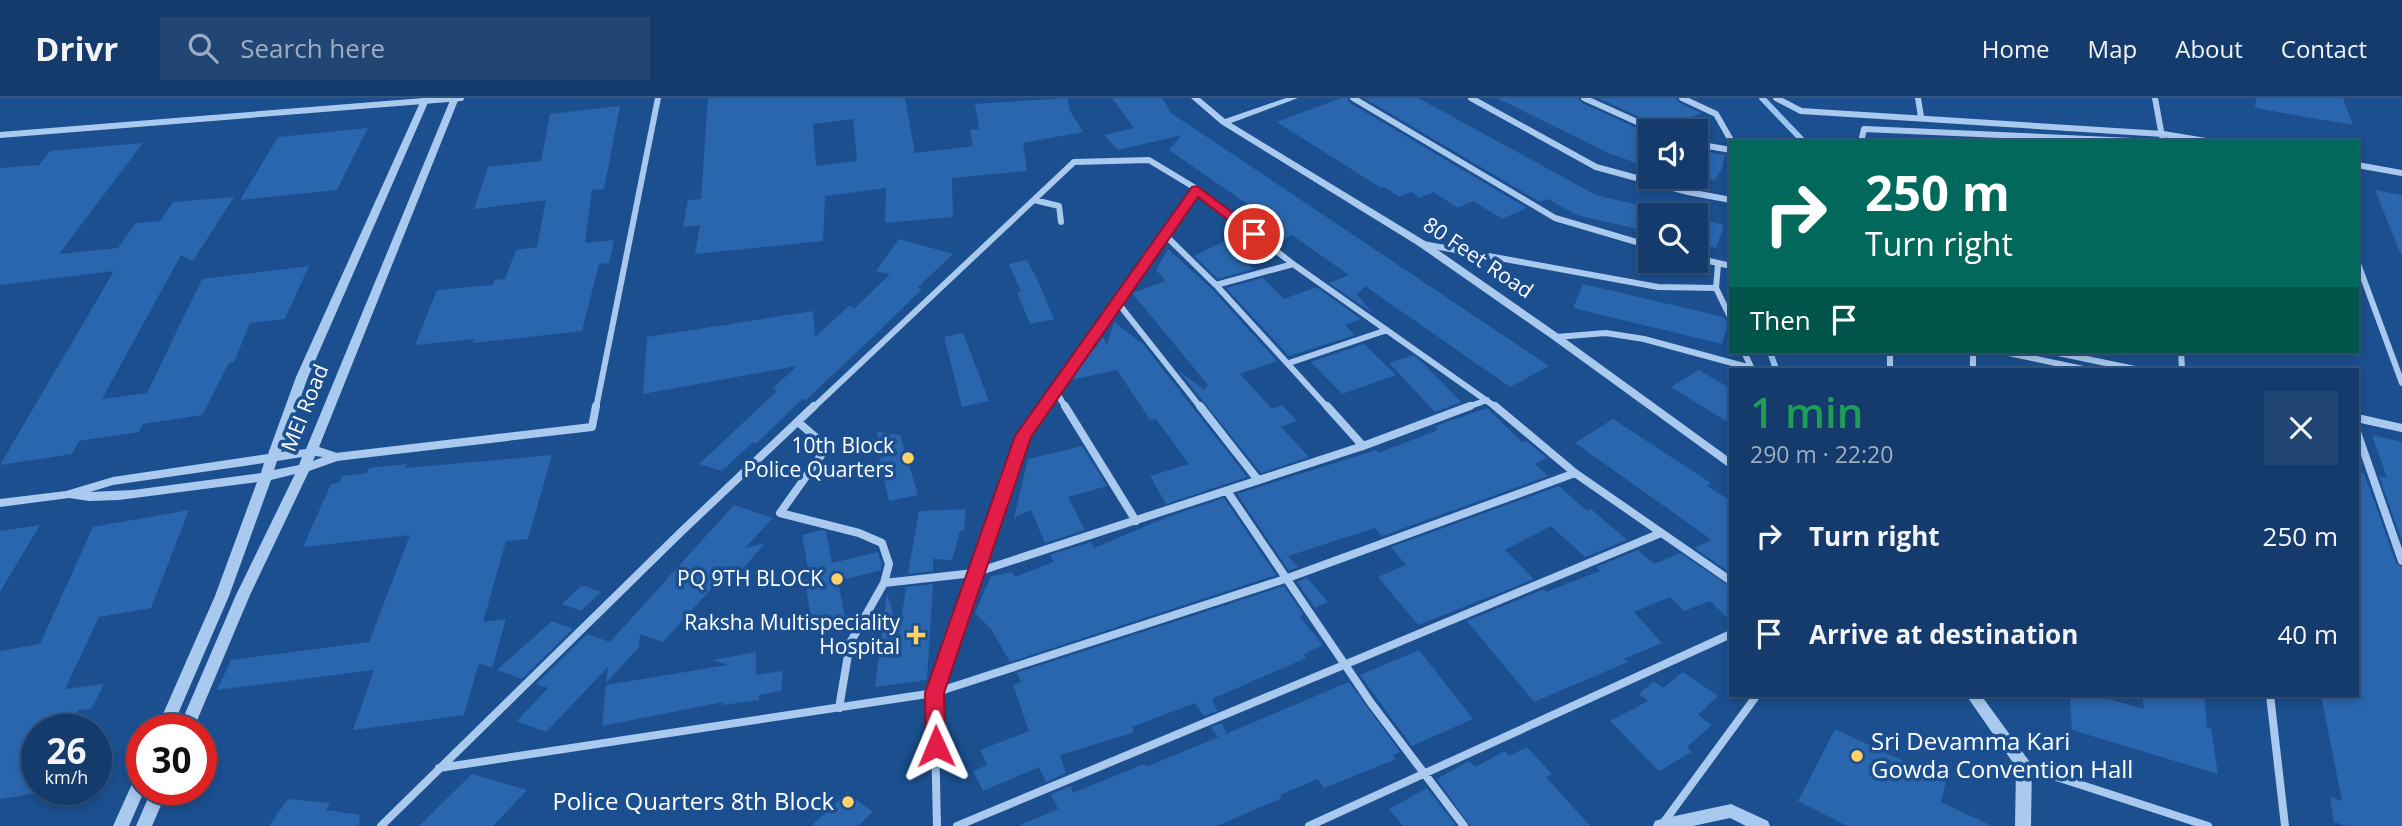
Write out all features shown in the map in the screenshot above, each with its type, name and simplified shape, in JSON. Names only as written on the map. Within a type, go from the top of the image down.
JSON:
[{"type":"street","name":"MEI Road","points":[[193,714],[243,595],[303,468],[455,98]]},
{"type":"street","points":[[0,135],[461,98]]},
{"type":"street","points":[[66,495],[102,498],[267,475],[303,468],[336,457],[592,427],[658,98]]},
{"type":"street","name":"80 Feet Road","points":[[1197,98],[1224,121],[1421,243],[1556,337],[1729,464]]},
{"type":"street","points":[[1224,121],[1294,98]]},
{"type":"street","points":[[1353,98],[1555,218],[1638,242]]},
{"type":"street","points":[[1471,98],[1596,167],[1688,192],[1729,200]]},
{"type":"street","points":[[1584,98],[1638,122]]},
{"type":"street","points":[[1682,98],[1716,114],[1731,140]]},
{"type":"street","points":[[1776,98],[1801,111],[2163,134],[2200,140]]},
{"type":"street","points":[[1918,98],[1921,117]]},
{"type":"street","points":[[2155,98],[2163,140]]},
{"type":"street","name":"MEI Road","points":[[170,714],[222,596],[302,377],[425,100]]},
{"type":"street","points":[[1861,140],[1864,129],[1985,139],[2042,140]]},
{"type":"street","points":[[1708,146],[1729,150]]},
{"type":"street","points":[[381,826],[797,422],[1074,162],[1149,160],[1197,190],[1293,264],[1487,400],[1575,473],[1729,580]]},
{"type":"street","points":[[2359,165],[2402,173]]},
{"type":"street","points":[[937,826],[934,693],[1023,436],[1197,190]]},
{"type":"street","points":[[1034,200],[1059,206],[1061,222]]},
{"type":"street","points":[[1164,235],[1216,285],[1363,446]]},
{"type":"street","points":[[1421,243],[1658,287],[1716,288]]},
{"type":"street","points":[[1708,261],[1729,266]]},
{"type":"street","points":[[1216,285],[1293,264]]},
{"type":"street","points":[[1718,264],[1716,288],[1729,315]]},
{"type":"street","points":[[2359,266],[2402,383]]},
{"type":"street","points":[[1118,303],[1258,480]]},
{"type":"street","points":[[1289,363],[1387,330]]},
{"type":"street","points":[[1556,337],[1606,333],[1619,335],[1683,348],[1749,368]]},
{"type":"street","points":[[2013,354],[2078,368]]},
{"type":"street","points":[[2063,354],[2130,368]]},
{"type":"street","points":[[1055,390],[1136,521]]},
{"type":"street","points":[[884,583],[974,573],[1363,446],[1487,400]]},
{"type":"street","points":[[2359,418],[2402,428]]},
{"type":"street","points":[[797,422],[827,447],[780,513],[859,533],[882,543],[890,564],[884,583],[850,643],[839,708]]},
{"type":"street","points":[[2359,438],[2402,561]]},
{"type":"street","points":[[0,503],[66,495],[113,481],[318,451],[336,457]]},
{"type":"street","points":[[439,768],[934,693],[1285,579],[1575,473]]},
{"type":"street","points":[[1227,491],[1343,665],[1422,775],[1464,826]]},
{"type":"street","points":[[957,826],[1661,533]]},
{"type":"street","points":[[1309,826],[1729,635]]},
{"type":"street","points":[[1661,826],[1757,697]]},
{"type":"street","points":[[1974,697],[2024,766],[2208,826]]},
{"type":"street","points":[[2270,697],[2285,826]]},
{"type":"street","points":[[2023,826],[2024,766]]},
{"type":"street","points":[[121,826],[130,805]]},
{"type":"street","points":[[144,826],[153,805]]},
{"type":"street","points":[[1661,826],[1731,811],[1762,826]]},
{"type":"building","points":[[708,98],[905,98],[915,153],[973,146],[970,130],[979,129],[975,104],[1067,98],[1070,111],[1083,132],[1023,143],[1027,171],[952,178],[953,217],[885,223],[886,188],[825,196],[823,241],[695,254],[700,225],[683,227],[688,200],[701,199]],"holes":[[[853,119],[857,161],[816,166],[813,124]]]},
{"type":"building","points":[[1112,98],[1162,98],[1171,113],[1549,366],[1510,387],[1365,286],[1357,295],[1374,314],[1329,283],[1349,275],[1292,235],[1276,244],[1254,226],[1269,219],[1169,150],[1182,135],[1118,150],[1104,135],[1134,128]]},
{"type":"building","points":[[1347,98],[1350,103],[1527,208],[1502,219],[1473,201],[1458,208],[1433,192],[1420,198],[1411,192],[1399,197],[1277,122]]},
{"type":"building","points":[[1364,98],[1418,98],[1596,195],[1638,205],[1638,229],[1577,215],[1548,199],[1540,202]]},
{"type":"building","points":[[1497,98],[1578,98],[1582,103],[1638,129],[1638,164],[1606,152]]},
{"type":"building","points":[[1598,98],[1676,98],[1680,103],[1701,113],[1688,119],[1644,119]]},
{"type":"building","points":[[2256,98],[2343,98],[2353,125],[2255,108]]},
{"type":"building","points":[[620,106],[604,189],[592,190],[585,243],[614,240],[609,263],[599,264],[582,331],[473,343],[474,339],[415,345],[437,290],[493,285],[495,280],[505,279],[516,250],[537,247],[546,200],[474,209],[488,167],[541,161],[550,114]]},
{"type":"building","points":[[368,128],[337,190],[240,200],[278,137]]},
{"type":"building","points":[[143,143],[59,254],[118,248],[136,223],[160,221],[173,202],[234,197],[193,261],[181,255],[102,399],[147,393],[202,279],[309,266],[285,319],[250,323],[234,362],[229,363],[202,415],[143,424],[139,432],[79,441],[72,454],[0,465],[114,271],[0,285],[0,168],[39,165],[50,151]]},
{"type":"building","points":[[1708,152],[1725,155],[1715,180],[1708,179]]},
{"type":"building","points":[[2375,190],[2402,195],[2402,255],[2401,255]]},
{"type":"building","points":[[1708,221],[1724,225],[1716,248],[1708,246]]},
{"type":"building","points":[[1243,232],[1265,250],[1245,261],[1253,269],[1218,279],[1194,256]]},
{"type":"building","points":[[899,239],[953,254],[917,288],[922,289],[878,332],[756,444],[753,442],[722,471],[699,464],[777,391],[772,389],[797,366],[643,394],[647,337],[813,311],[815,337],[849,306],[855,308],[890,274],[876,271]]},
{"type":"building","points":[[1168,249],[1212,289],[1277,361],[1240,374],[1272,409],[1282,405],[1297,421],[1281,427],[1309,457],[1261,473],[1178,370],[1204,390],[1208,385],[1132,293],[1166,281],[1156,270]]},
{"type":"building","points":[[1027,260],[1054,319],[1030,324],[1017,292],[1021,291],[1009,264]]},
{"type":"building","points":[[1263,278],[1284,299],[1316,287],[1361,319],[1345,325],[1355,335],[1289,356],[1226,288]]},
{"type":"building","points":[[1583,284],[1724,317],[1728,323],[1722,344],[1573,308]]},
{"type":"building","points":[[1114,322],[1143,344],[1247,477],[1166,504],[1150,476],[1189,464],[1156,419],[1150,420],[1117,370],[1071,380],[1103,337],[1107,345]]},
{"type":"building","points":[[963,333],[989,401],[962,407],[944,337]]},
{"type":"building","points":[[1364,344],[1396,375],[1342,394],[1311,362]]},
{"type":"building","points":[[1413,355],[1461,402],[1435,412],[1389,363]]},
{"type":"building","points":[[1699,370],[1729,388],[1729,423],[1671,387]]},
{"type":"building","points":[[1487,408],[1522,442],[1526,441],[1547,458],[1535,464],[1548,476],[1382,536],[1375,528],[1288,556],[1298,567],[1289,571],[1237,494],[1376,450],[1378,453],[1438,430],[1435,427],[1444,423]]},
{"type":"building","points":[[1613,419],[1711,483],[1707,486],[1729,500],[1729,572],[1694,548],[1712,540],[1575,443]]},
{"type":"building","points":[[877,432],[900,435],[918,495],[889,501],[879,458],[883,457]]},
{"type":"building","points":[[2372,435],[2402,442],[2402,541],[2379,476],[2387,478]]},
{"type":"building","points":[[1082,446],[1107,486],[1068,497],[1085,530],[1045,543],[1031,510],[1014,518],[1028,459]]},
{"type":"building","points":[[552,455],[528,539],[506,541],[483,622],[506,619],[492,668],[479,663],[464,715],[353,730],[374,670],[217,690],[231,660],[369,642],[410,535],[303,547],[331,484],[339,483],[342,476],[367,473],[369,468],[407,464],[406,468]]},
{"type":"building","points":[[2359,472],[2364,473],[2396,563],[2402,567],[2402,826],[2346,826],[2334,822],[2330,797],[2342,801],[2321,697],[2359,697]]},
{"type":"building","points":[[1559,486],[1587,511],[1591,509],[1627,540],[1585,557],[1551,526],[1505,550],[1534,579],[1418,625],[1378,577],[1406,565],[1391,547]]},
{"type":"building","points":[[1224,498],[1276,575],[1010,662],[991,629],[975,613],[991,576],[1012,572],[1015,577],[1054,562],[1050,555],[1091,542],[1094,548],[1170,516]]},
{"type":"building","points":[[734,505],[773,518],[745,548],[765,543],[740,572],[730,568],[663,642],[640,634],[639,647],[606,683],[608,667],[546,732],[517,721],[548,688],[536,684],[587,634],[610,642]]},
{"type":"building","points":[[966,509],[964,531],[960,531],[952,560],[933,559],[933,571],[908,574],[919,511]]},
{"type":"building","points":[[189,510],[151,608],[99,617],[65,689],[104,684],[91,709],[78,710],[76,714],[21,714],[21,796],[0,799],[0,651],[40,644],[93,527]]},
{"type":"building","points":[[40,525],[0,592],[0,531]]},
{"type":"building","name":"PQ 9TH BLOCK","points":[[826,531],[832,563],[878,552],[882,564],[881,570],[838,581],[846,624],[813,632],[805,580],[810,579],[802,535]]},
{"type":"building","points":[[1638,550],[1654,564],[1680,553],[1729,586],[1729,619],[1710,601],[1684,611],[1670,597],[1634,612],[1662,643],[1624,659],[1628,662],[1534,702],[1467,621],[1544,589],[1546,592],[1600,571],[1596,567]]},
{"type":"building","points":[[1307,578],[1328,602],[1315,608],[1297,582]]},
{"type":"building","points":[[933,584],[927,680],[875,687],[887,593],[899,634],[906,587]]},
{"type":"building","points":[[582,585],[601,592],[581,611],[562,604]]},
{"type":"building","points":[[1284,586],[1303,614],[1300,617],[1323,645],[1304,654],[1306,658],[1212,699],[1217,711],[1204,716],[1195,703],[1132,727],[1134,732],[1129,734],[1060,755],[1066,773],[1046,782],[1039,767],[983,791],[973,771],[987,765],[980,750],[1029,731],[1013,685],[1022,682],[1016,673]]},
{"type":"building","points":[[552,621],[573,629],[522,679],[497,670]]},
{"type":"building","points":[[1419,650],[1473,719],[1412,746],[1360,675]]},
{"type":"building","points":[[756,652],[756,675],[783,671],[781,691],[759,695],[759,700],[723,705],[723,702],[602,726],[606,685],[728,665],[713,660]]},
{"type":"building","points":[[1683,672],[1718,696],[1698,715],[1712,725],[1687,747],[1692,752],[1659,771],[1610,721],[1648,701],[1639,694],[1654,681],[1663,688]]},
{"type":"building","points":[[1349,682],[1400,752],[1393,755],[1396,759],[1324,788],[1318,779],[1217,826],[1018,826],[1058,809],[1051,794],[1071,786],[1073,793],[1144,764],[1146,767],[1218,737],[1211,727],[1222,723],[1226,733],[1221,736]]},
{"type":"building","points":[[2070,697],[2101,697],[2144,709],[2142,697],[2204,697],[2207,727],[2211,729],[2218,774],[2072,730]]},
{"type":"building","name":"Sri Devamma Kari Gowda Convention Hall","points":[[1835,729],[1946,781],[1941,802],[1992,826],[1847,826],[1798,801]]},
{"type":"building","points":[[1527,747],[1552,774],[1546,777],[1590,826],[1470,826],[1437,779],[1469,761],[1475,767],[1505,751],[1509,756]]},
{"type":"building","points":[[472,774],[527,790],[493,826],[419,826]]},
{"type":"building","points":[[1427,788],[1456,826],[1403,826],[1389,809]]},
{"type":"building","name":"Police Quarters 8th Block","points":[[847,793],[873,812],[858,826],[811,826]]},
{"type":"building","points":[[288,799],[330,803],[326,810],[360,815],[359,826],[269,826]]},
{"type":"waterway","points":[[1762,98],[1802,140]]},
{"type":"waterway","points":[[1771,354],[1776,368]]},
{"type":"place","name":"10th Block Police Quarters","points":[[908,458]]},
{"type":"place","name":"PQ 9TH BLOCK","points":[[837,579]]},
{"type":"place","name":"Raksha Multispeciality Hospital","points":[[916,635]]},
{"type":"place","name":"Sri Devamma Kari Gowda Convention Hall","points":[[1857,756]]},
{"type":"place","name":"Police Quarters 8th Block","points":[[848,802]]},
{"type":"route","points":[[936,746],[934,693],[1023,436],[1197,190],[1254,234]]}]
